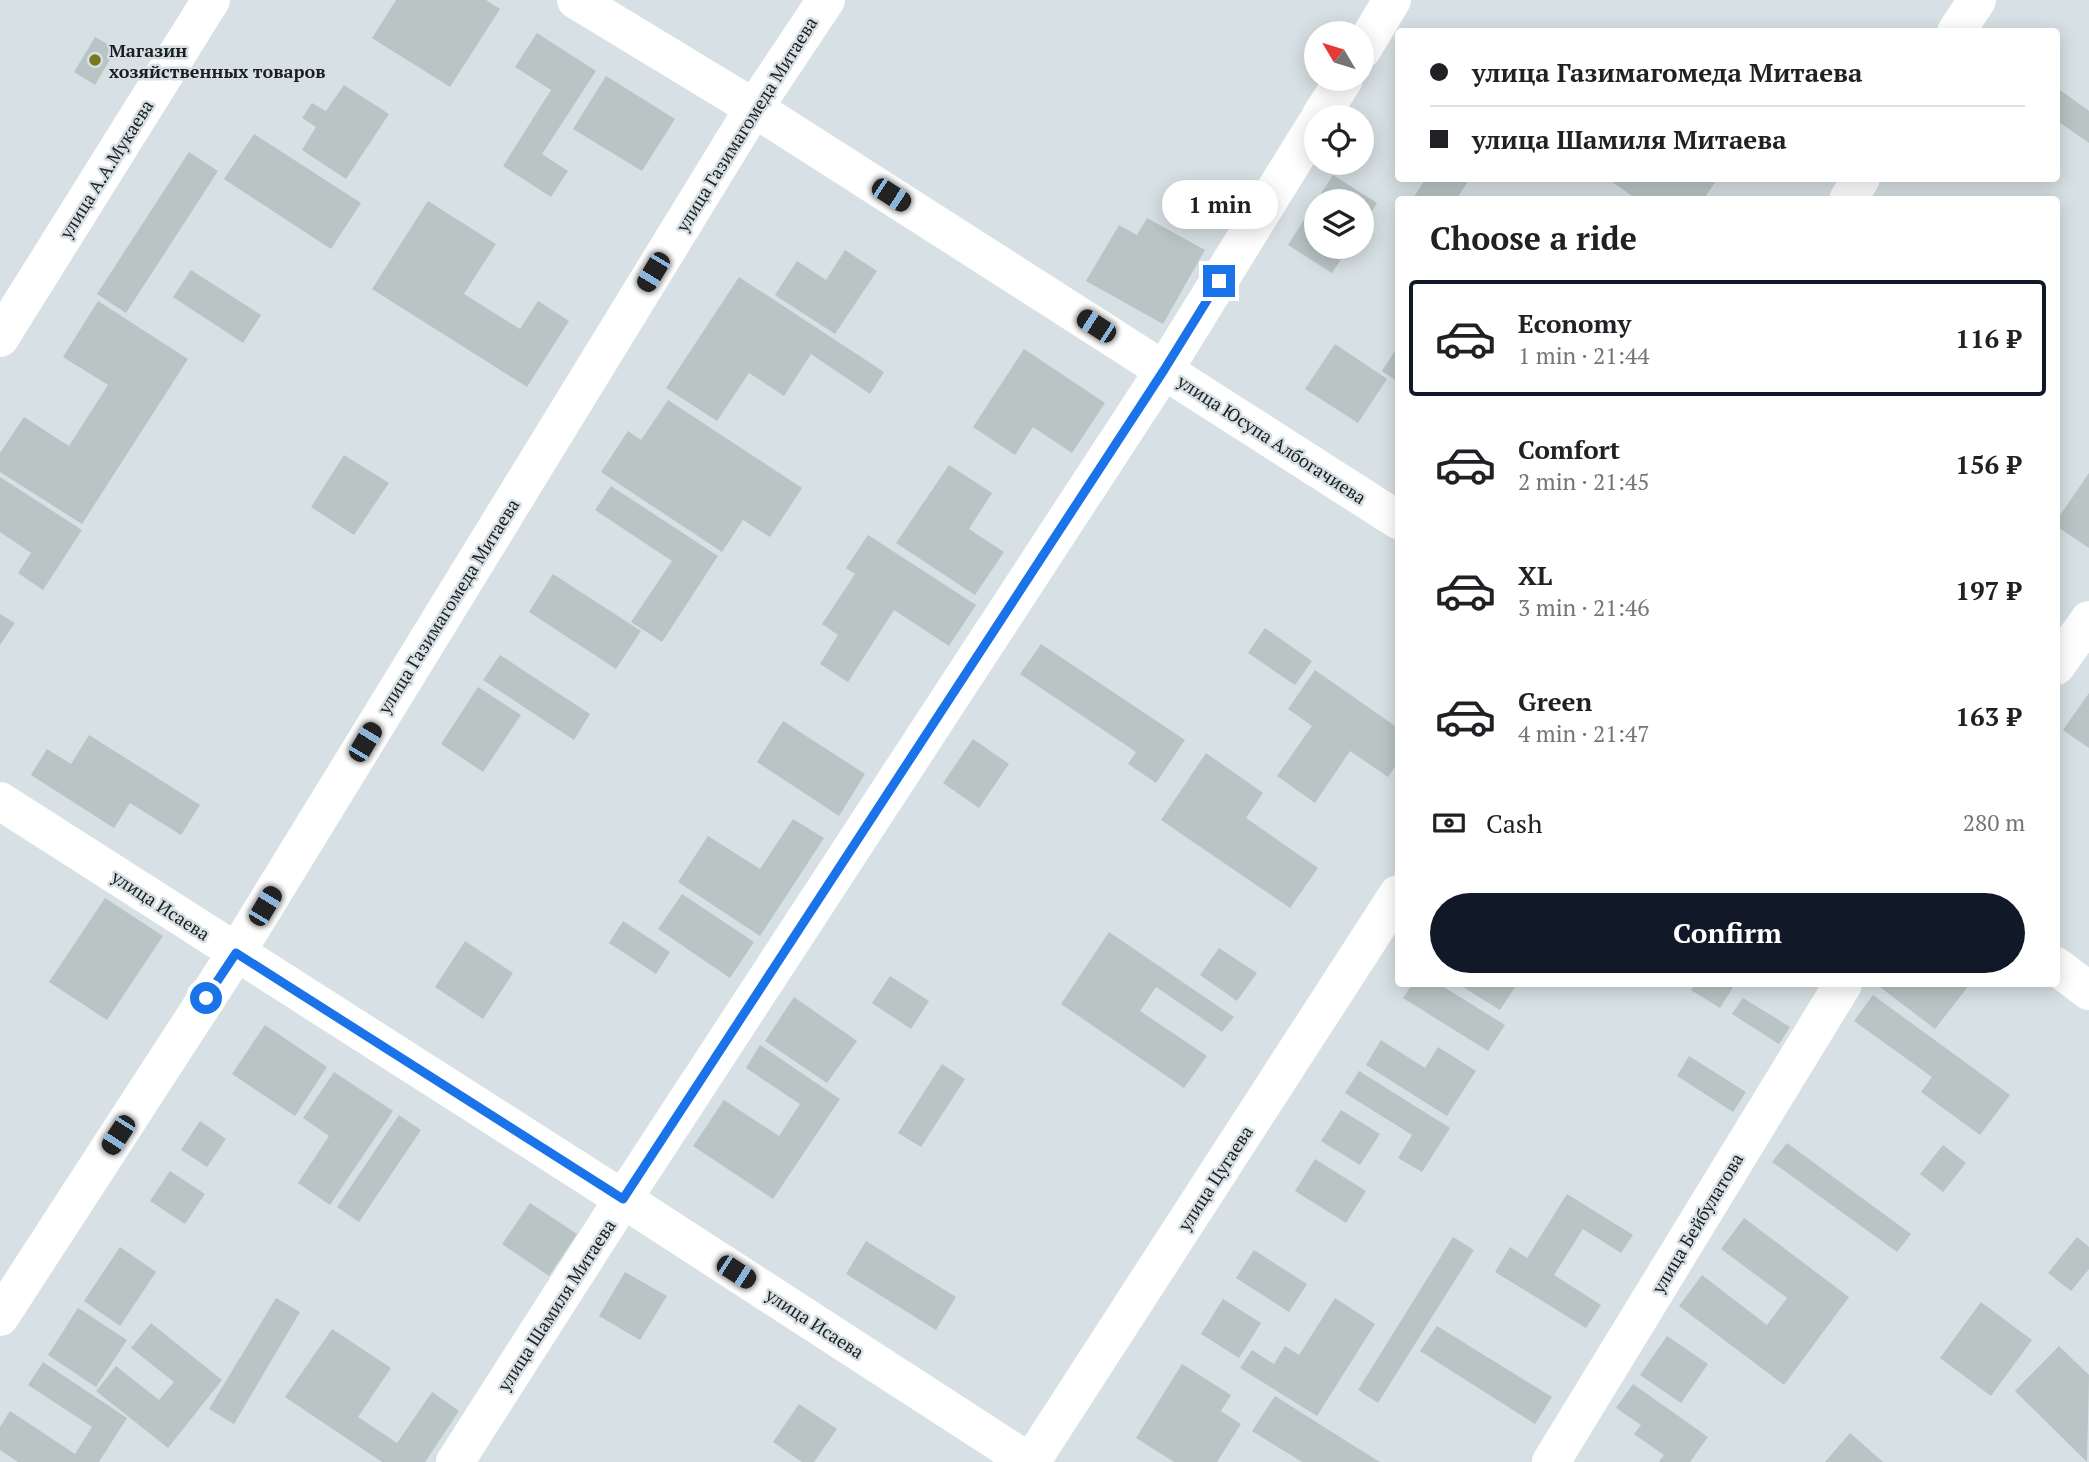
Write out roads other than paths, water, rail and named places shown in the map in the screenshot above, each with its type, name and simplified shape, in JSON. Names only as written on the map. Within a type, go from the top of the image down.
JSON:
[{"type":"street","name":"улица А.А.Мукаева","points":[[0,338],[211,0]]},
{"type":"street","name":"улица Юсупа Албогачиева","points":[[576,0],[754,108],[1395,518]]},
{"type":"street","name":"улица Газимагомеда Митаева","points":[[0,1317],[236,953],[754,108],[826,0]]},
{"type":"street","points":[[1374,30],[1392,0]]},
{"type":"street","points":[[1959,28],[1977,0]]},
{"type":"street","name":"улица Шамиля Митаева","points":[[455,1462],[623,1199],[1164,370],[1304,143]]},
{"type":"street","points":[[2060,660],[2089,620]]},
{"type":"street","name":"улица Исаева","points":[[0,801],[1030,1462]]},
{"type":"street","name":"улица Цугаева","points":[[1030,1462],[1395,899]]},
{"type":"street","points":[[2060,969],[2089,991]]},
{"type":"street","name":"улица Бейбулатова","points":[[1551,1462],[1841,987]]},
{"type":"place","name":"Магазин хозяйственных товаров","points":[[95,60]]}]
